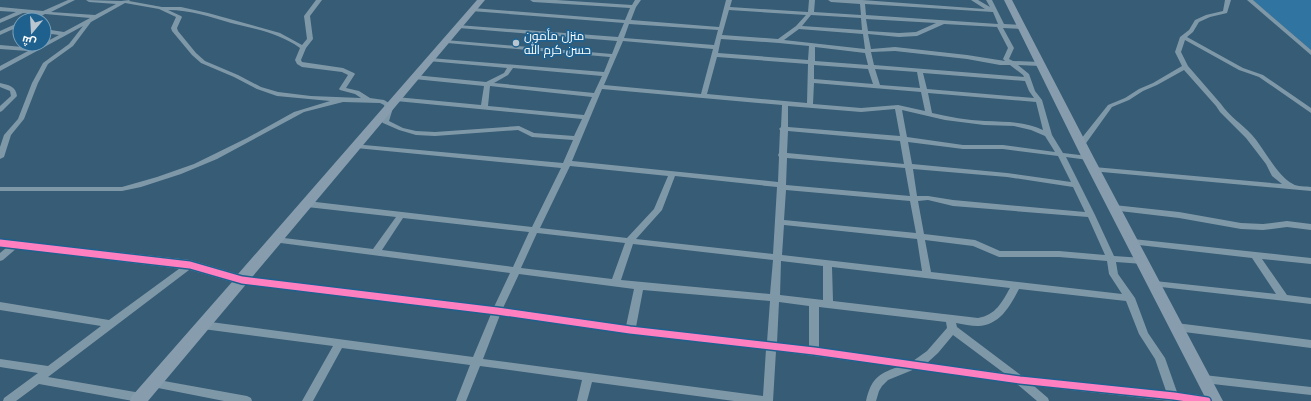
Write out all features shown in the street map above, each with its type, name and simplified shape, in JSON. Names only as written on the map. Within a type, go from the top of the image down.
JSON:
[{"type":"street","points":[[45,12],[72,0]]},
{"type":"street","points":[[89,0],[128,1],[160,8],[176,8],[218,17],[274,32],[303,48]]},
{"type":"street","points":[[319,0],[307,16],[310,39],[303,48],[298,60],[299,63],[311,67],[343,70],[352,74],[342,89],[357,92],[368,100]]},
{"type":"street","points":[[37,380],[140,399],[481,0]]},
{"type":"street","points":[[461,401],[497,311],[601,87],[627,22],[636,4],[533,0]]},
{"type":"street","points":[[704,97],[715,47],[722,30],[729,0]]},
{"type":"street","points":[[779,41],[798,27],[811,12],[812,0]]},
{"type":"street","points":[[831,0],[876,2],[994,12]]},
{"type":"street","points":[[974,0],[994,12]]},
{"type":"street","points":[[989,0],[1011,48],[1006,57],[1010,63],[1024,72],[1032,91],[1039,100],[1048,135],[1061,155],[1091,214],[1110,257],[1114,274],[1130,298],[1144,334],[1160,358],[1169,386],[1175,398]]},
{"type":"street","points":[[1008,0],[1088,158],[1215,401]]},
{"type":"street","points":[[1228,0],[1225,12],[1208,16],[1198,21],[1191,31],[1183,37],[1178,52],[1185,67],[1220,105],[1222,111],[1249,136],[1270,164],[1275,174],[1292,187]]},
{"type":"street","points":[[1250,0],[1311,53]]},
{"type":"street","points":[[52,41],[128,1]]},
{"type":"street","points":[[862,2],[867,51],[870,67],[877,87]]},
{"type":"street","points":[[160,8],[179,17],[174,28],[175,31],[194,54],[203,62],[259,88],[277,94],[311,98],[382,101],[386,104],[484,107],[587,117]]},
{"type":"street","points":[[728,8],[811,12],[864,17],[1022,27]]},
{"type":"street","points":[[0,9],[34,12]]},
{"type":"street","points":[[473,10],[722,30]]},
{"type":"street","points":[[0,21],[24,11]]},
{"type":"street","points":[[52,14],[96,17]]},
{"type":"street","points":[[0,157],[8,135],[21,119],[35,83],[46,63],[71,45],[89,22]]},
{"type":"street","points":[[798,27],[885,35],[917,34],[935,25],[952,23]]},
{"type":"street","points":[[0,26],[12,28]]},
{"type":"street","points":[[459,26],[621,38],[715,47]]},
{"type":"street","points":[[0,33],[12,28]]},
{"type":"street","points":[[52,32],[66,34]]},
{"type":"street","points":[[719,37],[779,41],[867,51],[901,50],[1010,63],[1040,64]]},
{"type":"street","points":[[1183,37],[1241,69],[1261,76],[1311,111]]},
{"type":"street","points":[[447,41],[614,56]]},
{"type":"street","points":[[810,104],[810,62],[812,45]]},
{"type":"street","points":[[0,47],[12,48]]},
{"type":"street","points":[[0,69],[31,52]]},
{"type":"street","points":[[714,55],[920,72],[1028,79]]},
{"type":"street","points":[[430,60],[606,74]]},
{"type":"street","points":[[486,84],[506,74],[511,66]]},
{"type":"street","points":[[1081,144],[1110,106],[1127,99],[1185,67]]},
{"type":"street","points":[[920,72],[930,114]]},
{"type":"street","points":[[414,77],[597,95]]},
{"type":"street","points":[[810,82],[1039,100]]},
{"type":"street","points":[[484,107],[486,84]]},
{"type":"street","points":[[0,85],[9,87],[14,90],[15,93],[14,96],[0,110]]},
{"type":"street","points":[[601,87],[785,104],[810,104],[861,110],[898,107],[984,123],[1014,124],[1033,128],[1048,135]]},
{"type":"street","points":[[0,189],[122,189],[142,185],[195,165],[267,130],[294,114],[343,100]]},
{"type":"street","points":[[392,104],[385,122],[401,129],[416,133],[442,134],[519,128],[532,135],[577,138]]},
{"type":"street","points":[[203,325],[767,401],[782,186],[785,104]]},
{"type":"street","points":[[898,107],[927,274]]},
{"type":"street","points":[[783,130],[904,139],[963,147],[1011,148],[1088,158]]},
{"type":"street","points":[[356,146],[672,174],[914,199],[928,198],[953,203],[1091,214]]},
{"type":"street","points":[[782,155],[1007,175],[1075,185]]},
{"type":"street","points":[[1094,169],[1311,189]]},
{"type":"street","points":[[616,282],[630,240],[658,210],[672,174]]},
{"type":"street","points":[[307,204],[1130,298]]},
{"type":"street","points":[[1114,208],[1179,215],[1241,226],[1263,227],[1287,224],[1311,227]]},
{"type":"street","points":[[376,252],[401,215]]},
{"type":"street","points":[[779,222],[968,242],[999,254],[1060,254],[1110,257],[1143,261]]},
{"type":"street","points":[[276,240],[516,269],[640,286],[814,302],[951,324],[991,320],[1000,313],[1016,285]]},
{"type":"street","points":[[1133,242],[1311,261]]},
{"type":"street","points":[[0,244],[190,265],[242,280],[497,311],[630,330],[814,351],[1020,380],[1207,401]]},
{"type":"street","points":[[0,258],[15,245]]},
{"type":"street","points":[[1254,255],[1284,298]]},
{"type":"street","points":[[827,263],[828,304]]},
{"type":"street","points":[[8,401],[190,265]]},
{"type":"street","points":[[1155,284],[1311,301]]},
{"type":"street","points":[[630,330],[640,286]]},
{"type":"street","points":[[814,302],[814,351]]},
{"type":"street","points":[[0,306],[111,324]]},
{"type":"street","points":[[871,401],[875,385],[883,377],[924,360],[951,324]]},
{"type":"street","points":[[951,324],[1044,401]]},
{"type":"street","points":[[1176,327],[1311,344]]},
{"type":"street","points":[[307,401],[340,343]]},
{"type":"street","points":[[0,363],[49,370]]},
{"type":"street","points":[[582,401],[588,376]]},
{"type":"street","points":[[1204,378],[1311,391]]},
{"type":"street","points":[[154,383],[247,401]]},
{"type":"shaded area","points":[[1253,0],[1311,0],[1311,50]]},
{"type":"cycle path","points":[[0,243],[190,265],[242,280],[497,311],[630,330],[814,351],[1020,380],[1174,396],[1207,401]]},
{"type":"place","name":"منزل مأمون حسن كرم الله","points":[[516,43]]}]
